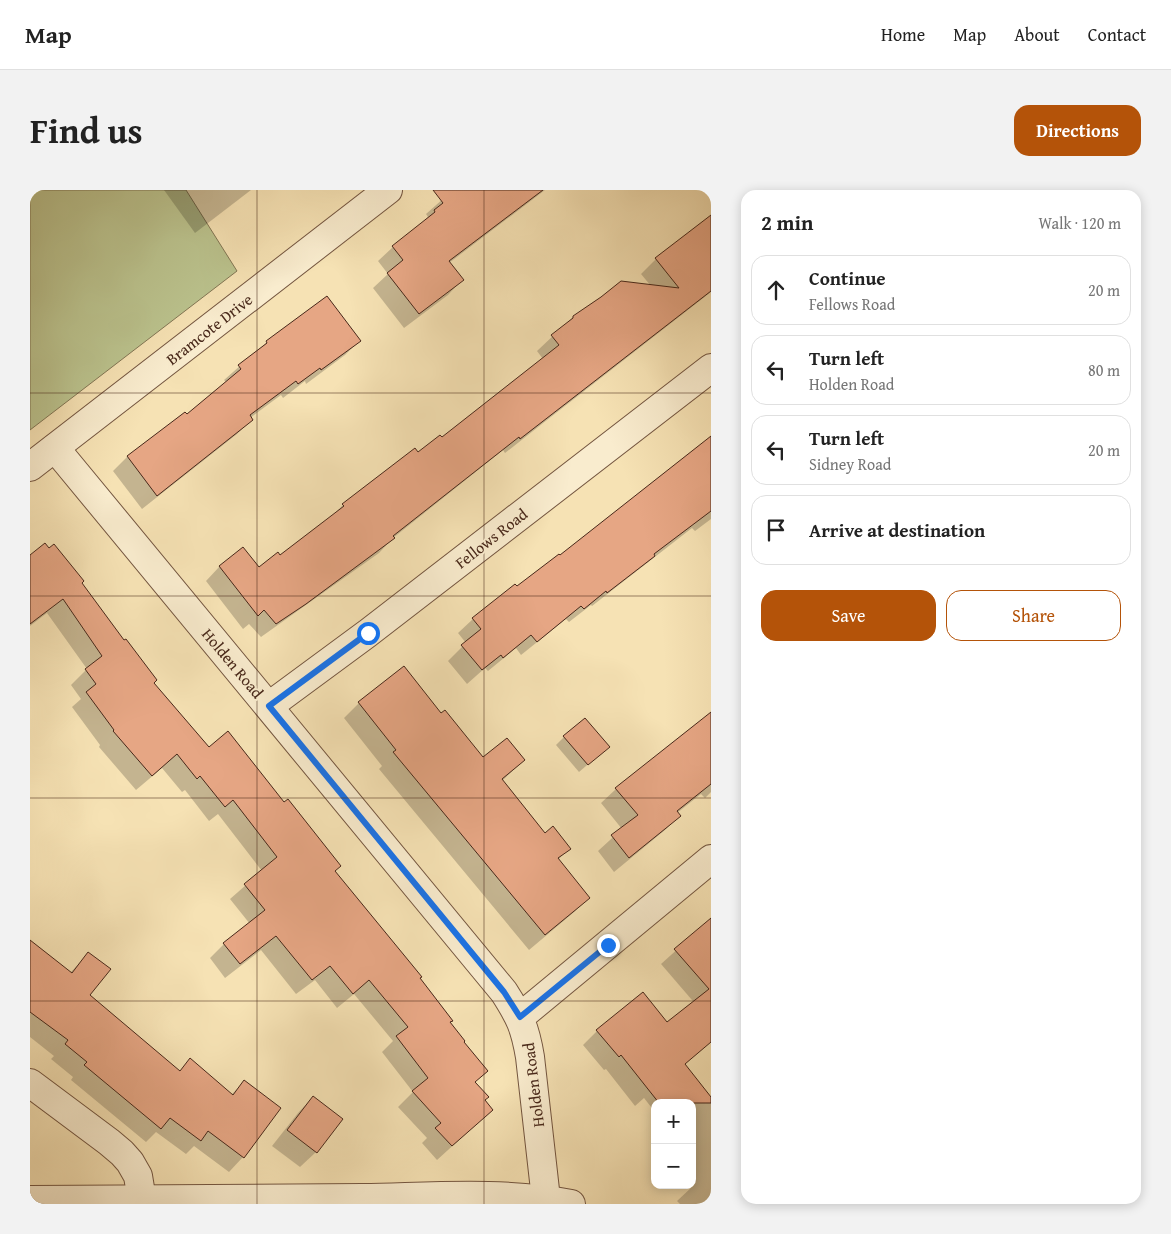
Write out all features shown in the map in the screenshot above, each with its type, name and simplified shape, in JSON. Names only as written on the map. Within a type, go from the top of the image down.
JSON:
[{"type":"street","name":"Bramcote Drive","points":[[30,467],[388,190]]},
{"type":"street","name":"Fellows Road","points":[[269,706],[376,627],[711,368]]},
{"type":"street","name":"Holden Road","points":[[55,448],[504,992],[520,1017],[527,1035],[558,1202]]},
{"type":"street","points":[[520,1017],[711,859]]},
{"type":"street","points":[[30,1083],[122,1153],[138,1176],[142,1200]]},
{"type":"street","points":[[30,1200],[142,1200],[170,1202],[486,1197],[558,1202]]},
{"type":"green space","points":[[30,190],[186,190],[237,271],[30,430]]},
{"type":"building","points":[[433,190],[543,190],[449,261],[464,280],[419,314],[387,273],[403,260],[392,246],[435,212],[434,210],[443,203]]},
{"type":"building","points":[[711,215],[711,291],[520,439],[519,437],[393,536],[395,538],[306,604],[276,624],[264,610],[258,616],[219,566],[243,547],[259,567],[278,552],[280,555],[415,448],[418,452],[440,435],[442,437],[559,345],[551,335],[573,318],[573,316],[621,281],[679,288],[655,258]]},
{"type":"building","points":[[327,296],[361,341],[321,370],[320,368],[298,384],[296,381],[250,415],[253,420],[157,496],[127,456],[185,412],[187,414],[241,369],[238,365],[267,343],[266,341]]},
{"type":"building","points":[[711,436],[711,511],[654,554],[655,556],[607,593],[606,591],[584,609],[581,606],[537,642],[531,635],[503,658],[501,655],[482,670],[461,645],[481,629],[472,618],[515,584],[517,586],[560,555]]},
{"type":"building","points":[[45,543],[49,548],[54,544],[84,581],[82,583],[124,640],[126,639],[157,680],[154,683],[209,747],[228,731],[284,802],[288,799],[341,866],[335,871],[422,977],[420,978],[453,1021],[450,1022],[464,1042],[488,1071],[475,1082],[489,1097],[485,1100],[493,1110],[452,1146],[435,1128],[441,1123],[412,1091],[428,1078],[396,1036],[408,1027],[369,980],[353,994],[330,966],[312,980],[276,936],[240,964],[223,943],[265,910],[244,884],[277,857],[233,800],[225,807],[200,776],[197,779],[177,754],[152,776],[113,731],[86,692],[96,684],[85,669],[102,656],[63,599],[30,624],[30,555]]},
{"type":"building","points":[[404,666],[441,713],[445,710],[483,757],[507,738],[525,760],[502,779],[545,833],[553,826],[571,849],[558,858],[590,898],[545,935],[393,752],[396,750],[358,702]]},
{"type":"building","points":[[711,712],[711,784],[677,811],[681,816],[629,858],[611,835],[638,815],[615,788]]},
{"type":"building","points":[[585,718],[610,747],[588,765],[563,736]]},
{"type":"building","points":[[711,918],[711,1042],[685,1064],[711,1097],[711,1103],[696,1103],[696,1099],[656,1099],[621,1055],[619,1057],[596,1030],[643,992],[667,1022],[709,989],[674,949]]},
{"type":"building","points":[[30,940],[72,973],[88,952],[111,969],[90,995],[180,1071],[190,1058],[233,1095],[244,1080],[281,1108],[244,1158],[208,1131],[201,1141],[170,1118],[161,1129],[84,1065],[87,1062],[65,1044],[68,1040],[30,1012]]},
{"type":"building","points":[[313,1096],[343,1119],[317,1153],[287,1130]]},
{"type":"route","points":[[368,633],[269,706],[504,992],[520,1017],[608,945]]}]
